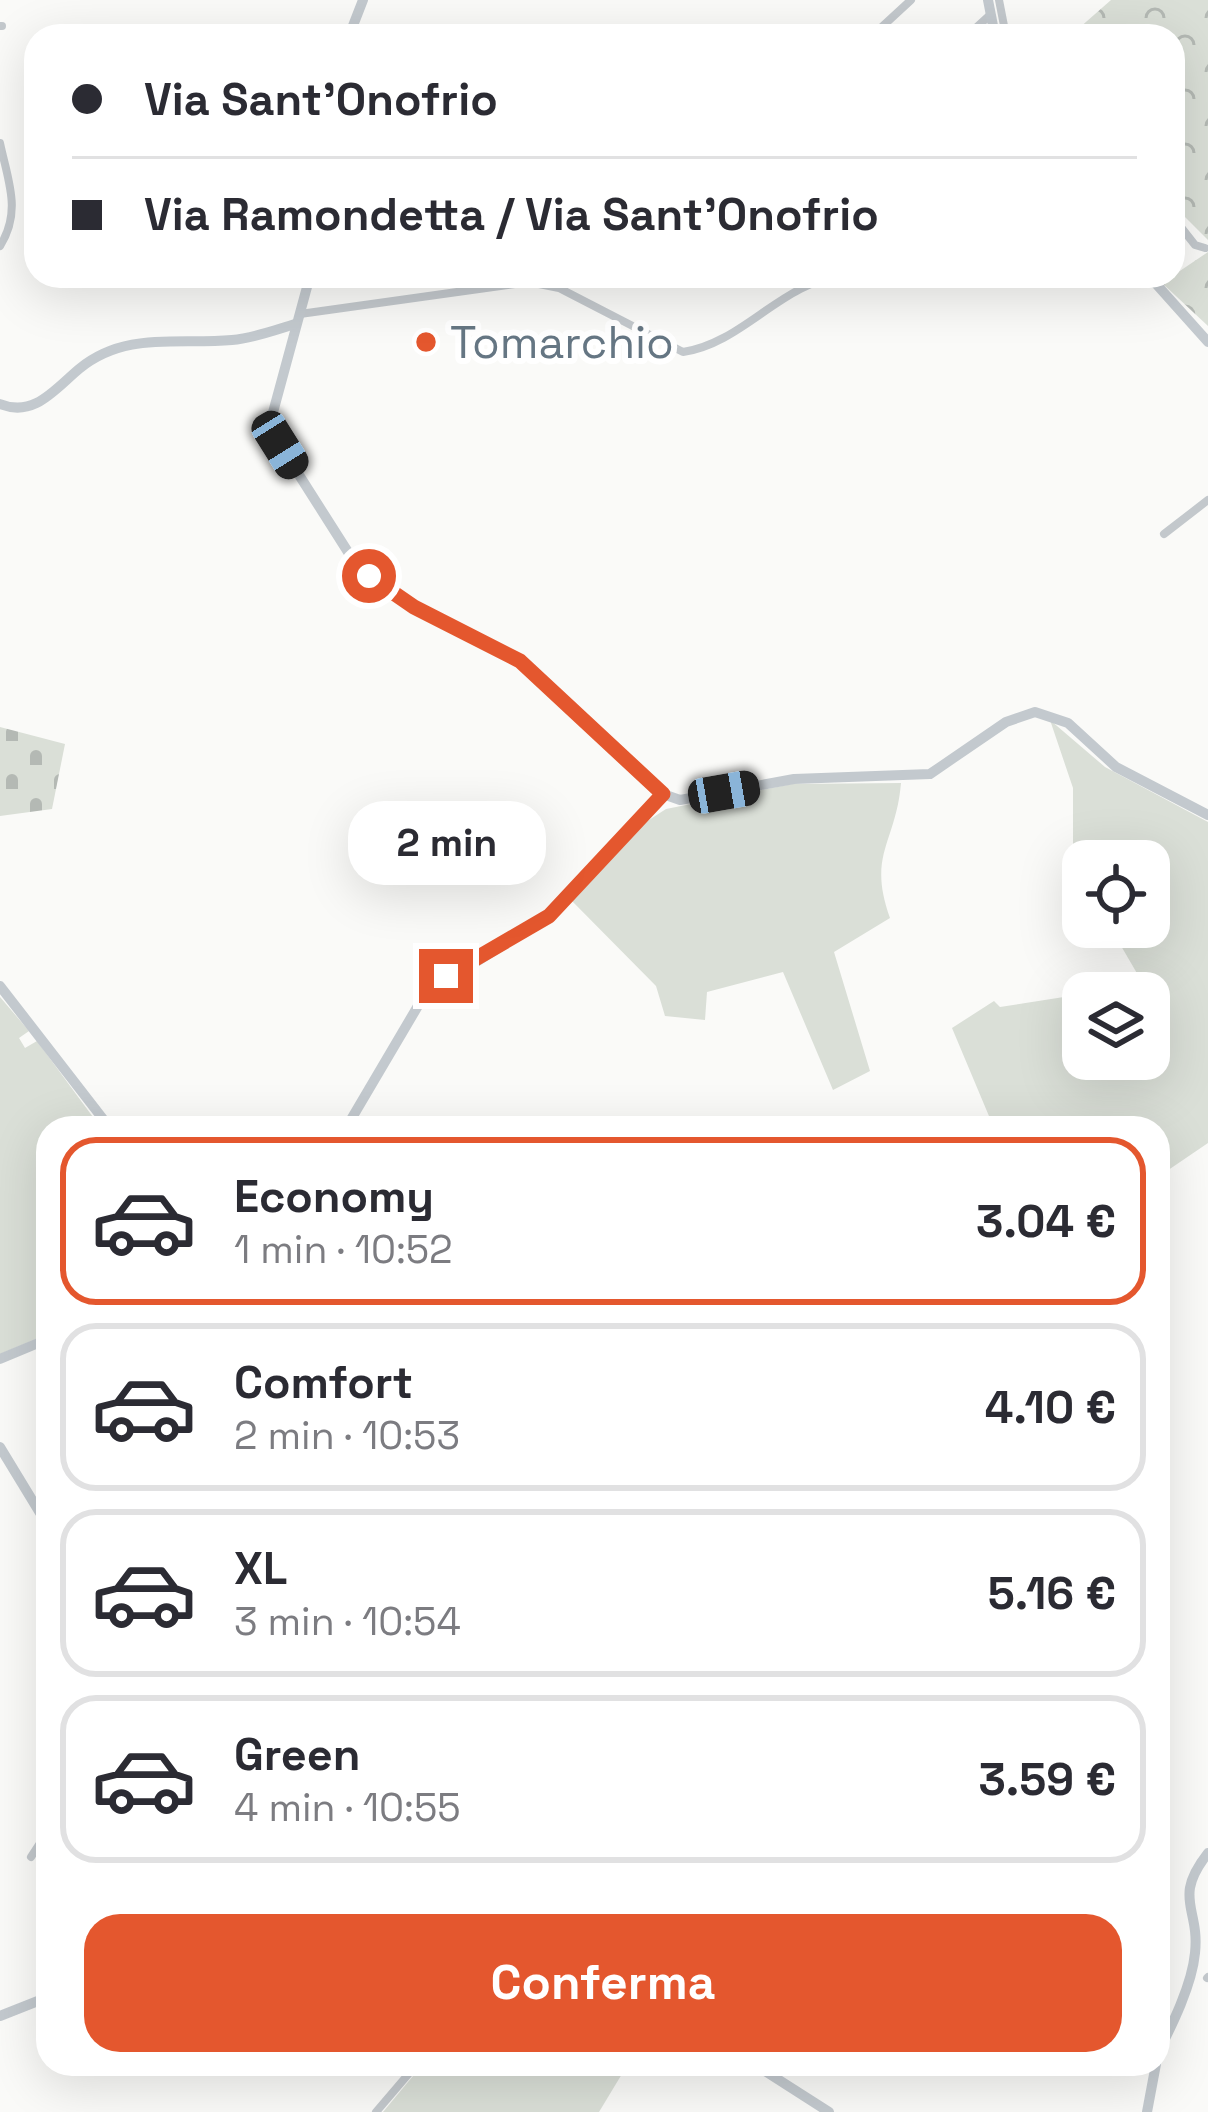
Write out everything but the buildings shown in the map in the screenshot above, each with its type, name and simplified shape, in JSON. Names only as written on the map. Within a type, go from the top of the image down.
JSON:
[{"type":"main road","points":[[988,0],[992,24]]},
{"type":"main road","points":[[306,288],[272,400],[274,430],[348,552],[391,592],[520,661],[663,794],[680,800],[794,779],[930,774],[1006,722],[1035,712],[1068,723],[1116,767],[1208,815]]},
{"type":"main road","points":[[1160,288],[1208,342]]},
{"type":"main road","points":[[0,404],[16,410],[40,402],[82,367],[116,349],[156,340],[231,340],[297,319]]},
{"type":"main road","points":[[353,1116],[424,994],[549,916],[663,794]]},
{"type":"main road","points":[[0,986],[101,1116]]},
{"type":"main road","points":[[0,1359],[36,1344]]},
{"type":"main road","points":[[0,1447],[36,1506]]},
{"type":"main road","points":[[1170,2022],[1194,1958],[1186,1897],[1193,1872],[1208,1852]]},
{"type":"main road","points":[[0,2017],[36,2002]]},
{"type":"main road","points":[[773,2076],[829,2112]]},
{"type":"main road","points":[[1147,2112],[1154,2076]]},
{"type":"street","points":[[885,24],[911,0]]},
{"type":"street","points":[[980,24],[990,15]]},
{"type":"street","points":[[0,143],[15,193],[10,228],[0,246]]},
{"type":"street","points":[[297,319],[491,288]]},
{"type":"street","points":[[559,288],[683,352],[716,343],[806,288]]},
{"type":"street","points":[[1164,534],[1208,500]]},
{"type":"street","points":[[32,1857],[36,1850]]},
{"type":"street","points":[[376,2112],[407,2076]]},
{"type":"green space","points":[[1111,0],[1208,0],[1208,240],[1185,217],[1185,24],[1084,24]]},
{"type":"green space","points":[[1208,252],[1208,326],[1167,288],[1185,288],[1185,268]]},
{"type":"green space","points":[[1050,720],[1105,767],[1208,822],[1208,1143],[1170,1169],[1170,1116],[989,1116],[952,1028],[994,1001],[1000,1007],[1062,997],[1062,1080],[1170,1080],[1170,972],[1136,972],[1122,948],[1170,948],[1170,840],[1073,840],[1073,788]]},
{"type":"green space","points":[[0,727],[65,744],[52,809],[0,816]]},
{"type":"green space","points":[[901,783],[882,863],[890,918],[834,952],[870,1071],[833,1090],[783,972],[707,992],[705,1020],[665,1016],[656,986],[571,900],[635,829],[666,809],[792,784]]},
{"type":"green space","points":[[0,997],[29,1031],[19,1038],[25,1048],[37,1041],[92,1116],[36,1116],[36,1339],[0,1354]]},
{"type":"green space","points":[[413,2076],[621,2076],[599,2112],[383,2112]]},
{"type":"place","name":"Tomarchio","points":[[426,342]]},
{"type":"route","points":[[369,576],[414,607],[493,643],[520,661],[663,794],[549,916],[446,976]]}]
